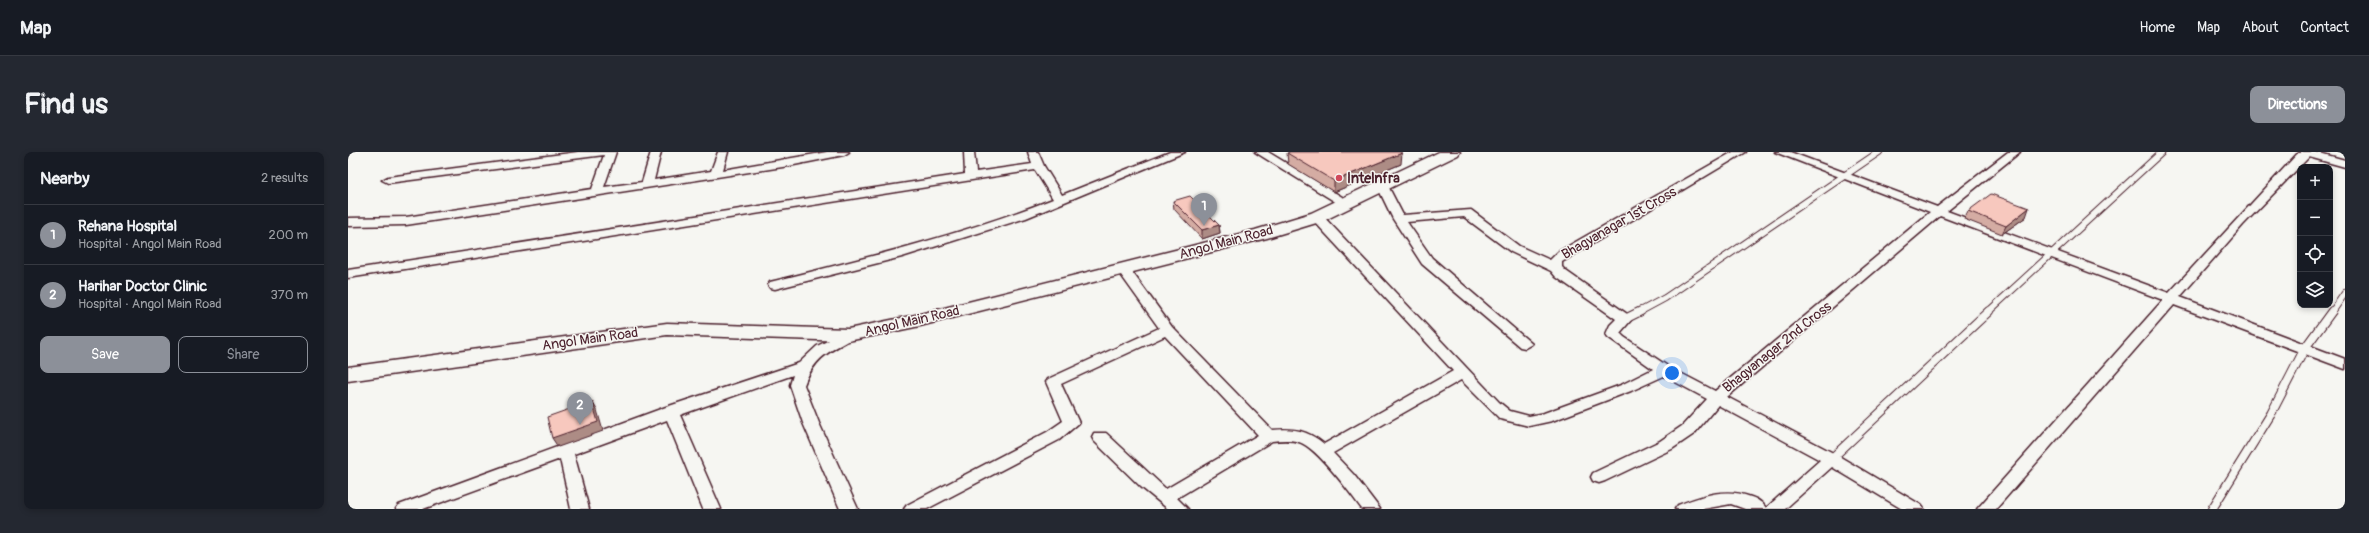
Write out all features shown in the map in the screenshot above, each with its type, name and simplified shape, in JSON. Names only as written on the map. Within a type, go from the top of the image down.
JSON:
[{"type":"street","points":[[388,180],[604,152]]},
{"type":"street","points":[[597,192],[611,152]]},
{"type":"street","points":[[646,184],[656,152]]},
{"type":"street","points":[[716,173],[723,152]]},
{"type":"street","points":[[348,222],[406,221],[716,173],[790,157],[844,152]]},
{"type":"street","points":[[969,152],[971,177]]},
{"type":"street","points":[[1034,152],[1038,166],[1060,201]]},
{"type":"street","points":[[775,285],[898,254],[1022,215],[1180,152]]},
{"type":"street","points":[[1260,152],[1346,203]]},
{"type":"street","name":"Angol Main Road","points":[[348,374],[667,329],[848,335],[920,320],[1261,234],[1317,217],[1452,152]]},
{"type":"street","name":"Bhagyanagar 1st Cross","points":[[1625,319],[1561,274],[1556,268],[1556,260],[1562,255],[1741,152]]},
{"type":"street","points":[[1780,152],[2306,348],[2345,364]]},
{"type":"street","name":"Bhagyanagar 2nd Cross","points":[[1915,509],[1831,459],[1716,398],[1939,211],[2015,152]]},
{"type":"street","points":[[1986,509],[2239,222],[2306,152],[2345,164]]},
{"type":"street","points":[[348,274],[1038,166]]},
{"type":"street","points":[[1382,186],[1399,219],[1427,261],[1525,344]]},
{"type":"street","points":[[1399,219],[1467,213],[1515,249],[1556,268]]},
{"type":"street","points":[[1317,217],[1494,406],[1505,415],[1529,421],[1546,417],[1626,388],[1664,370]]},
{"type":"street","points":[[1122,268],[1167,330],[1268,436]]},
{"type":"street","points":[[1599,476],[1666,445],[1688,430],[1716,398],[1664,370],[1613,334],[1615,328],[1625,319]]},
{"type":"street","points":[[913,509],[1053,436],[1071,423],[1054,382],[1167,330]]},
{"type":"street","points":[[405,509],[566,452],[671,411],[804,366],[822,349],[848,335]]},
{"type":"street","points":[[804,366],[797,385],[811,423],[849,509]]},
{"type":"street","points":[[1323,452],[1462,372]]},
{"type":"street","points":[[671,411],[712,509]]},
{"type":"street","points":[[1166,497],[1268,436],[1288,434],[1306,438],[1323,452],[1348,478],[1371,509]]},
{"type":"street","points":[[1100,437],[1147,483],[1166,497],[1178,509]]},
{"type":"street","points":[[566,452],[580,509]]},
{"type":"street","points":[[1774,509],[1831,459]]},
{"type":"street","points":[[1684,509],[1717,498],[1732,497],[1746,500],[1758,509]]},
{"type":"lane","points":[[1625,319],[1665,298],[1878,152]]},
{"type":"lane","points":[[1831,459],[2050,253],[2162,152]]},
{"type":"lane","points":[[2212,509],[2271,414],[2306,348],[2345,293]]},
{"type":"building","points":[[1287,153],[1402,153],[1334,181]]},
{"type":"building","points":[[1991,194],[2029,208],[2006,226],[1968,211]]},
{"type":"building","points":[[1190,196],[1219,225],[1202,230],[1173,201]]},
{"type":"building","points":[[592,401],[598,422],[552,438],[547,417]]},
{"type":"place","name":"Intelnfra","points":[[1339,178]]},
{"type":"place","name":"Rehana Hospital","points":[[1204,226]]},
{"type":"place","name":"Harihar Doctor Clinic","points":[[580,425]]}]
